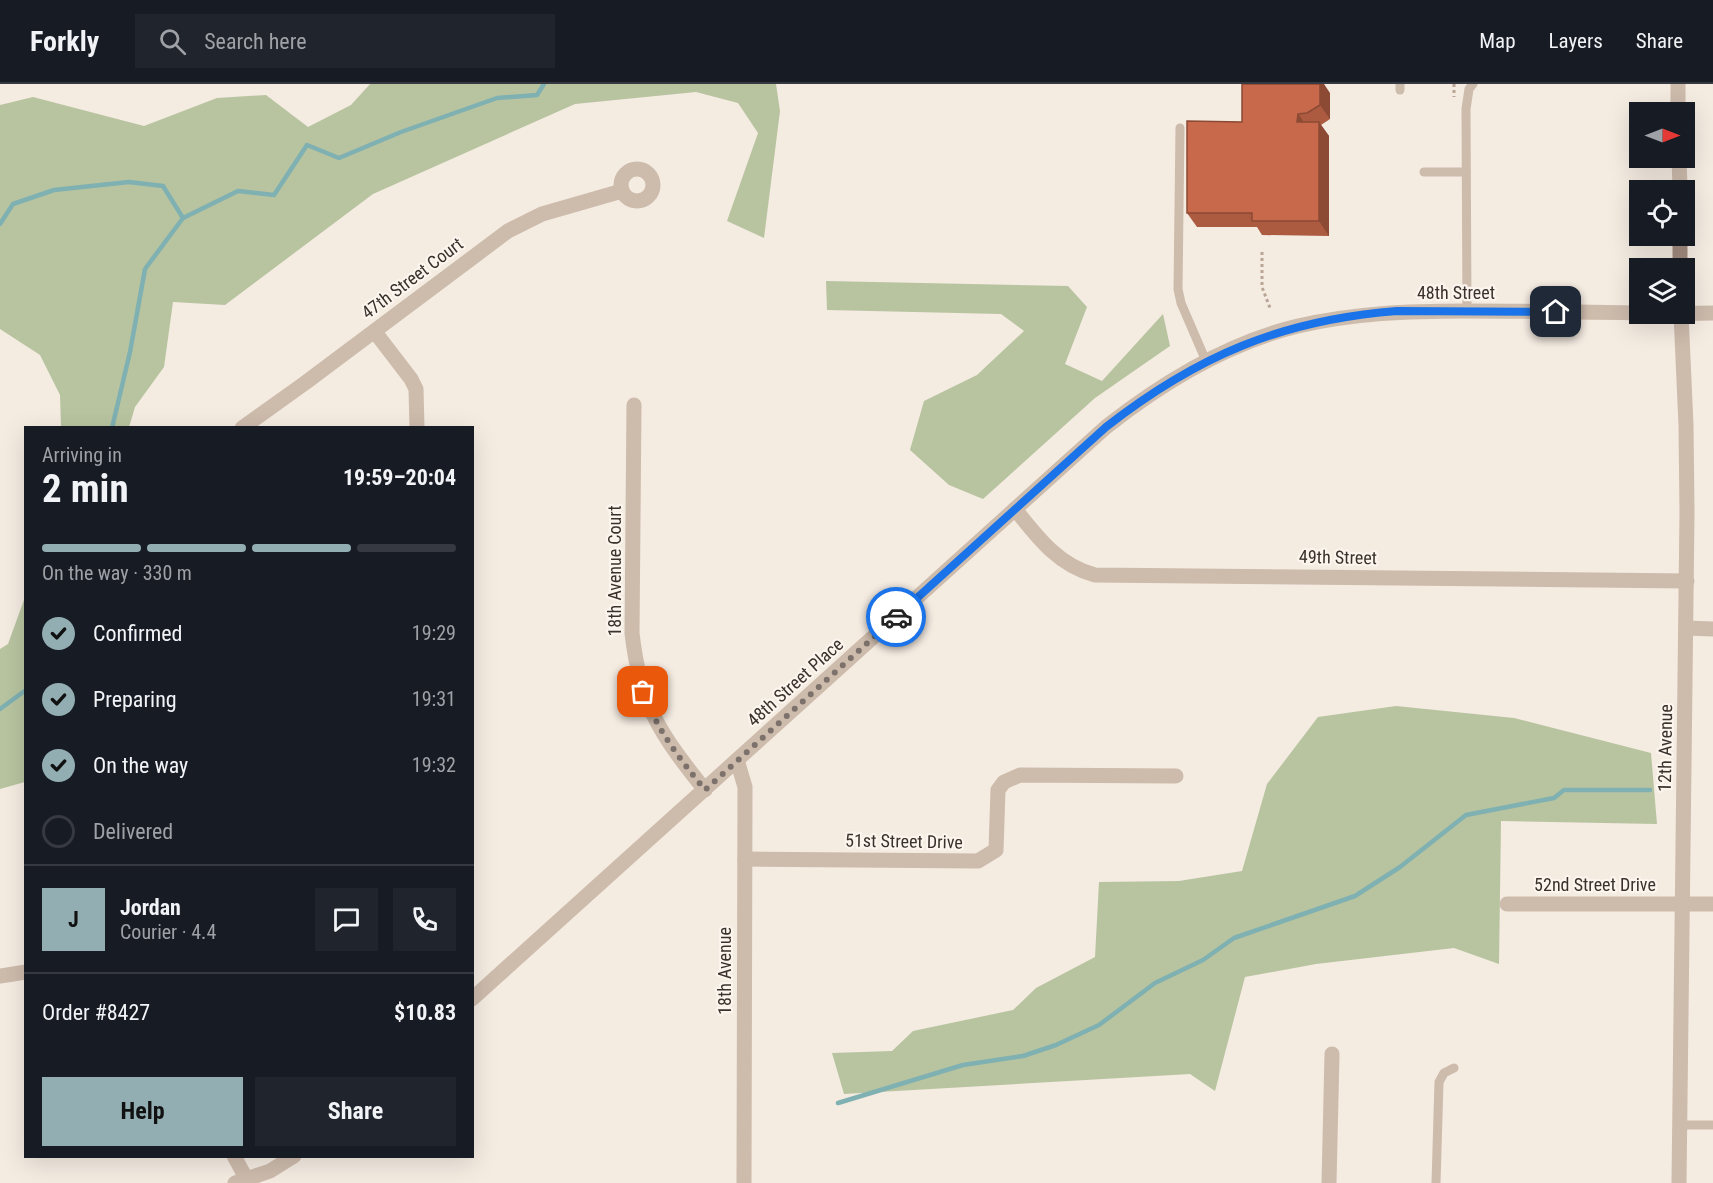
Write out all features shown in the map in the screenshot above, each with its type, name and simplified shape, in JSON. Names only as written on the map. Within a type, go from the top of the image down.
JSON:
[{"type":"street","points":[[1678,84],[1678,102]]},
{"type":"street","name":"47th Street Court","points":[[245,426],[375,332],[508,231],[542,214],[622,191]]},
{"type":"street","name":"48th Street","points":[[1275,333],[1297,326],[1372,313],[1467,311],[1629,313]]},
{"type":"street","points":[[1695,314],[1713,313]]},
{"type":"street","name":"12th Avenue","points":[[1679,1183],[1687,581],[1686,425],[1681,324]]},
{"type":"street","points":[[375,332],[416,389],[417,426]]},
{"type":"street","name":"48th Street Place","points":[[474,997],[1106,427],[1142,399],[1206,361],[1275,333]]},
{"type":"street","name":"18th Avenue Court","points":[[634,405],[632,633],[634,654],[650,710],[671,748],[705,790]]},
{"type":"street","name":"49th Street","points":[[1015,509],[1057,556],[1080,571],[1095,575],[1687,581]]},
{"type":"street","points":[[1686,628],[1713,629]]},
{"type":"street","name":"18th Avenue","points":[[737,760],[745,786],[744,1183]]},
{"type":"street","name":"51st Street Drive","points":[[745,859],[978,861],[996,850],[998,790],[1004,782],[1020,775],[1176,776]]},
{"type":"street","name":"52nd Street Drive","points":[[1507,904],[1713,903]]},
{"type":"street","points":[[0,976],[24,972]]},
{"type":"street","points":[[1329,1183],[1332,1054]]},
{"type":"street","points":[[235,1158],[243,1181],[270,1171],[291,1158]]},
{"type":"lane","points":[[1467,311],[1466,109],[1469,89],[1473,84]]},
{"type":"lane","points":[[1180,128],[1178,288],[1181,303],[1206,361]]},
{"type":"lane","points":[[1424,172],[1466,172]]},
{"type":"lane","points":[[1436,1183],[1439,1082],[1444,1073],[1454,1068]]},
{"type":"lane","points":[[1680,1125],[1713,1125]]},
{"type":"path","points":[[1262,252],[1262,287],[1270,308]]},
{"type":"green space","points":[[370,84],[776,84],[780,111],[764,238],[727,221],[758,133],[738,103],[696,92],[575,104],[373,194],[225,305],[173,302],[164,367],[135,407],[129,426],[61,426],[60,395],[40,355],[0,329],[0,105],[33,97],[144,126],[217,98],[266,95],[308,127],[351,105]]},
{"type":"green space","points":[[826,281],[1068,286],[1087,307],[1065,364],[1102,381],[1163,314],[1170,346],[1095,398],[983,499],[949,485],[910,450],[924,401],[977,375],[1024,331],[1001,314],[827,310]]},
{"type":"green space","points":[[24,600],[24,782],[0,789],[0,649],[8,644]]},
{"type":"green space","points":[[1396,706],[1514,718],[1651,753],[1657,824],[1501,821],[1499,964],[1454,948],[1316,964],[1245,977],[1215,1091],[1190,1074],[844,1094],[832,1053],[892,1051],[913,1031],[1013,1010],[1036,988],[1095,957],[1099,882],[1179,881],[1242,871],[1267,784],[1318,717]]},
{"type":"building","points":[[1242,84],[1320,84],[1320,105],[1307,113],[1298,114],[1297,122],[1319,122],[1319,221],[1252,221],[1252,213],[1187,213],[1187,121],[1242,122]]},
{"type":"waterway","points":[[112,426],[130,352],[145,269],[183,218],[238,191],[274,195],[307,145],[339,158],[401,132],[497,98],[537,95],[544,84]]},
{"type":"waterway","points":[[0,224],[13,204],[54,190],[129,182],[163,186],[183,218]]},
{"type":"waterway","points":[[0,709],[24,691]]},
{"type":"waterway","points":[[838,1103],[963,1065],[1023,1056],[1056,1045],[1099,1025],[1155,983],[1203,960],[1234,938],[1355,896],[1400,867],[1466,815],[1554,798],[1564,790],[1650,790]]},
{"type":"way so far","points":[[643,692],[671,748],[705,790],[896,617]]},
{"type":"route","points":[[896,617],[1106,427],[1142,399],[1195,366],[1227,351],[1297,326],[1372,313],[1397,311],[1556,312]]}]
